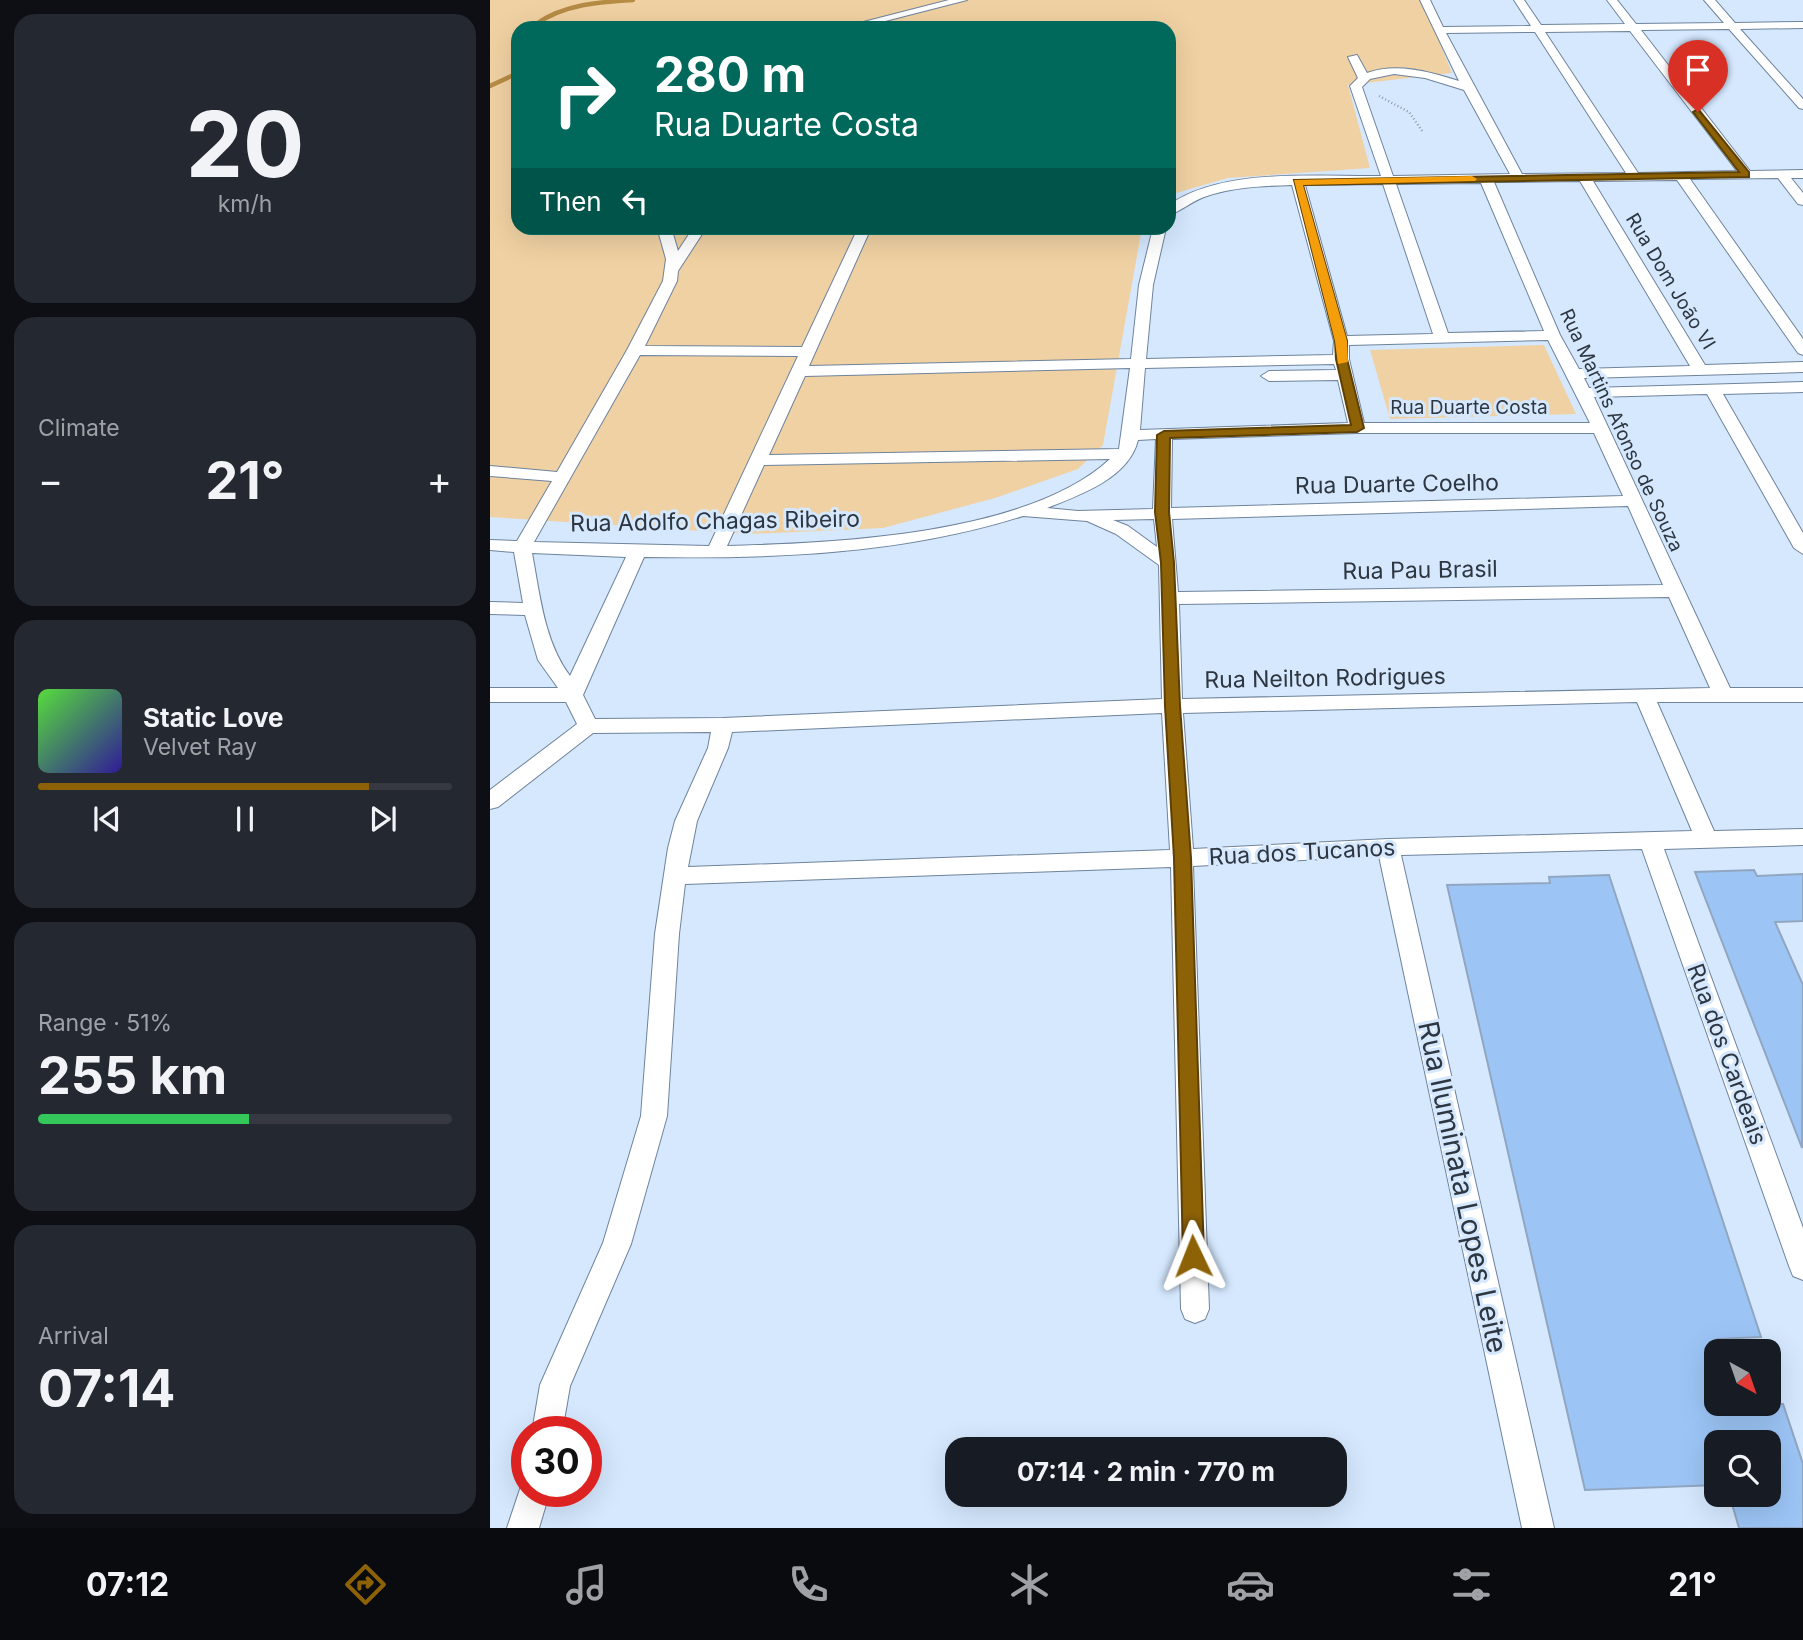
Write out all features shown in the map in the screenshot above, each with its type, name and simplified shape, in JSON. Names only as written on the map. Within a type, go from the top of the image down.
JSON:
[{"type":"street","points":[[874,21],[962,0]]},
{"type":"street","points":[[1425,0],[1468,88],[1518,178]]},
{"type":"street","points":[[1518,0],[1635,177]]},
{"type":"street","points":[[1612,0],[1746,174]]},
{"type":"street","points":[[1709,0],[1803,106]]},
{"type":"street","points":[[1440,30],[1803,25]]},
{"type":"street","points":[[1353,57],[1365,78]]},
{"type":"street","points":[[1442,338],[1356,86],[1365,78],[1397,71],[1418,73],[1468,88]]},
{"type":"street","points":[[1782,174],[1803,201]]},
{"type":"street","points":[[1176,206],[1212,190],[1255,182],[1803,174]]},
{"type":"street","points":[[1682,177],[1797,333],[1803,350]]},
{"type":"street","name":"Rua Dom João VI","points":[[1585,178],[1700,370]]},
{"type":"street","name":"Rua Martins Afonso de Souza","points":[[1486,179],[1553,335],[1584,393],[1724,697]]},
{"type":"street","points":[[1298,182],[1341,341],[1343,367],[1357,428]]},
{"type":"street","points":[[666,235],[673,270]]},
{"type":"street","points":[[490,801],[588,726],[573,695],[548,660],[533,609],[522,548],[635,350],[673,270],[695,235]]},
{"type":"street","points":[[716,551],[863,235]]},
{"type":"street","points":[[1021,511],[1074,490],[1108,471],[1125,454],[1131,435],[1146,285],[1158,235]]},
{"type":"street","points":[[1341,341],[1553,335]]},
{"type":"street","points":[[635,350],[808,352]]},
{"type":"street","points":[[801,371],[1137,372],[1343,367]]},
{"type":"street","points":[[1574,374],[1803,367]]},
{"type":"street","points":[[1584,393],[1803,387]]},
{"type":"street","points":[[1713,391],[1803,548]]},
{"type":"street","name":"Rua Duarte Costa","points":[[1131,435],[1357,428],[1598,428]]},
{"type":"street","points":[[1164,435],[1162,512],[1168,563],[1172,706],[1182,858],[1195,1309]]},
{"type":"street","points":[[758,460],[1125,454]]},
{"type":"street","points":[[490,471],[562,477]]},
{"type":"street","name":"Rua Duarte Coelho","points":[[1078,516],[1634,500]]},
{"type":"street","points":[[1021,511],[1102,520],[1122,530],[1168,563]]},
{"type":"street","name":"Rua Adolfo Chagas Ribeiro","points":[[490,545],[522,548],[716,551],[847,546],[900,540],[1021,511]]},
{"type":"street","points":[[573,695],[583,667],[638,550]]},
{"type":"street","name":"Rua Pau Brasil","points":[[1168,598],[1674,591]]},
{"type":"street","points":[[490,608],[533,609]]},
{"type":"street","points":[[490,695],[573,695]]},
{"type":"street","points":[[1644,695],[1707,839]]},
{"type":"street","name":"Rua Neilton Rodrigues","points":[[588,726],[723,725],[1172,706],[1644,695],[1803,695]]},
{"type":"street","points":[[550,1416],[555,1385],[617,1244],[654,1115],[667,934],[675,876],[686,821],[718,748],[723,725]]},
{"type":"street","name":"Rua dos Tucanos","points":[[675,876],[1182,858],[1388,847],[1803,837]]},
{"type":"street","name":"Rua dos Cardeais","points":[[1651,842],[1803,1266]]},
{"type":"street","name":"Rua Iluminata Lopes Leite","points":[[1388,847],[1538,1528]]},
{"type":"street","points":[[523,1528],[529,1507]]},
{"type":"path","points":[[1365,78],[1370,92],[1409,112],[1423,132]]},
{"type":"shaded area","points":[[490,0],[1422,0],[1452,73],[1348,85],[1370,168],[1228,178],[1176,193],[1176,21],[511,21],[511,235],[1141,235],[1103,445],[1078,469],[995,498],[883,528],[749,534],[490,517]]},
{"type":"shaded area","points":[[1544,345],[1576,414],[1390,419],[1370,350]]},
{"type":"building","points":[[1754,870],[1757,876],[1803,874],[1803,921],[1775,922],[1803,985],[1802,1148],[1695,872]]},
{"type":"building","points":[[1609,875],[1761,1337],[1704,1339],[1704,1416],[1782,1416],[1783,1404],[1803,1464],[1803,1528],[1739,1528],[1733,1507],[1781,1507],[1781,1430],[1704,1430],[1704,1485],[1585,1490],[1447,885],[1550,883],[1549,877]]},
{"type":"waterway","points":[[541,21],[570,8],[633,0]]},
{"type":"waterway","points":[[490,86],[511,76]]},
{"type":"slow traffic","points":[[1342,362],[1341,341],[1298,182],[1472,179]]},
{"type":"route","points":[[1193,1256],[1182,858],[1172,706],[1168,563],[1162,512],[1164,435],[1357,428],[1341,359],[1341,341],[1298,182],[1746,174],[1698,112]]}]
